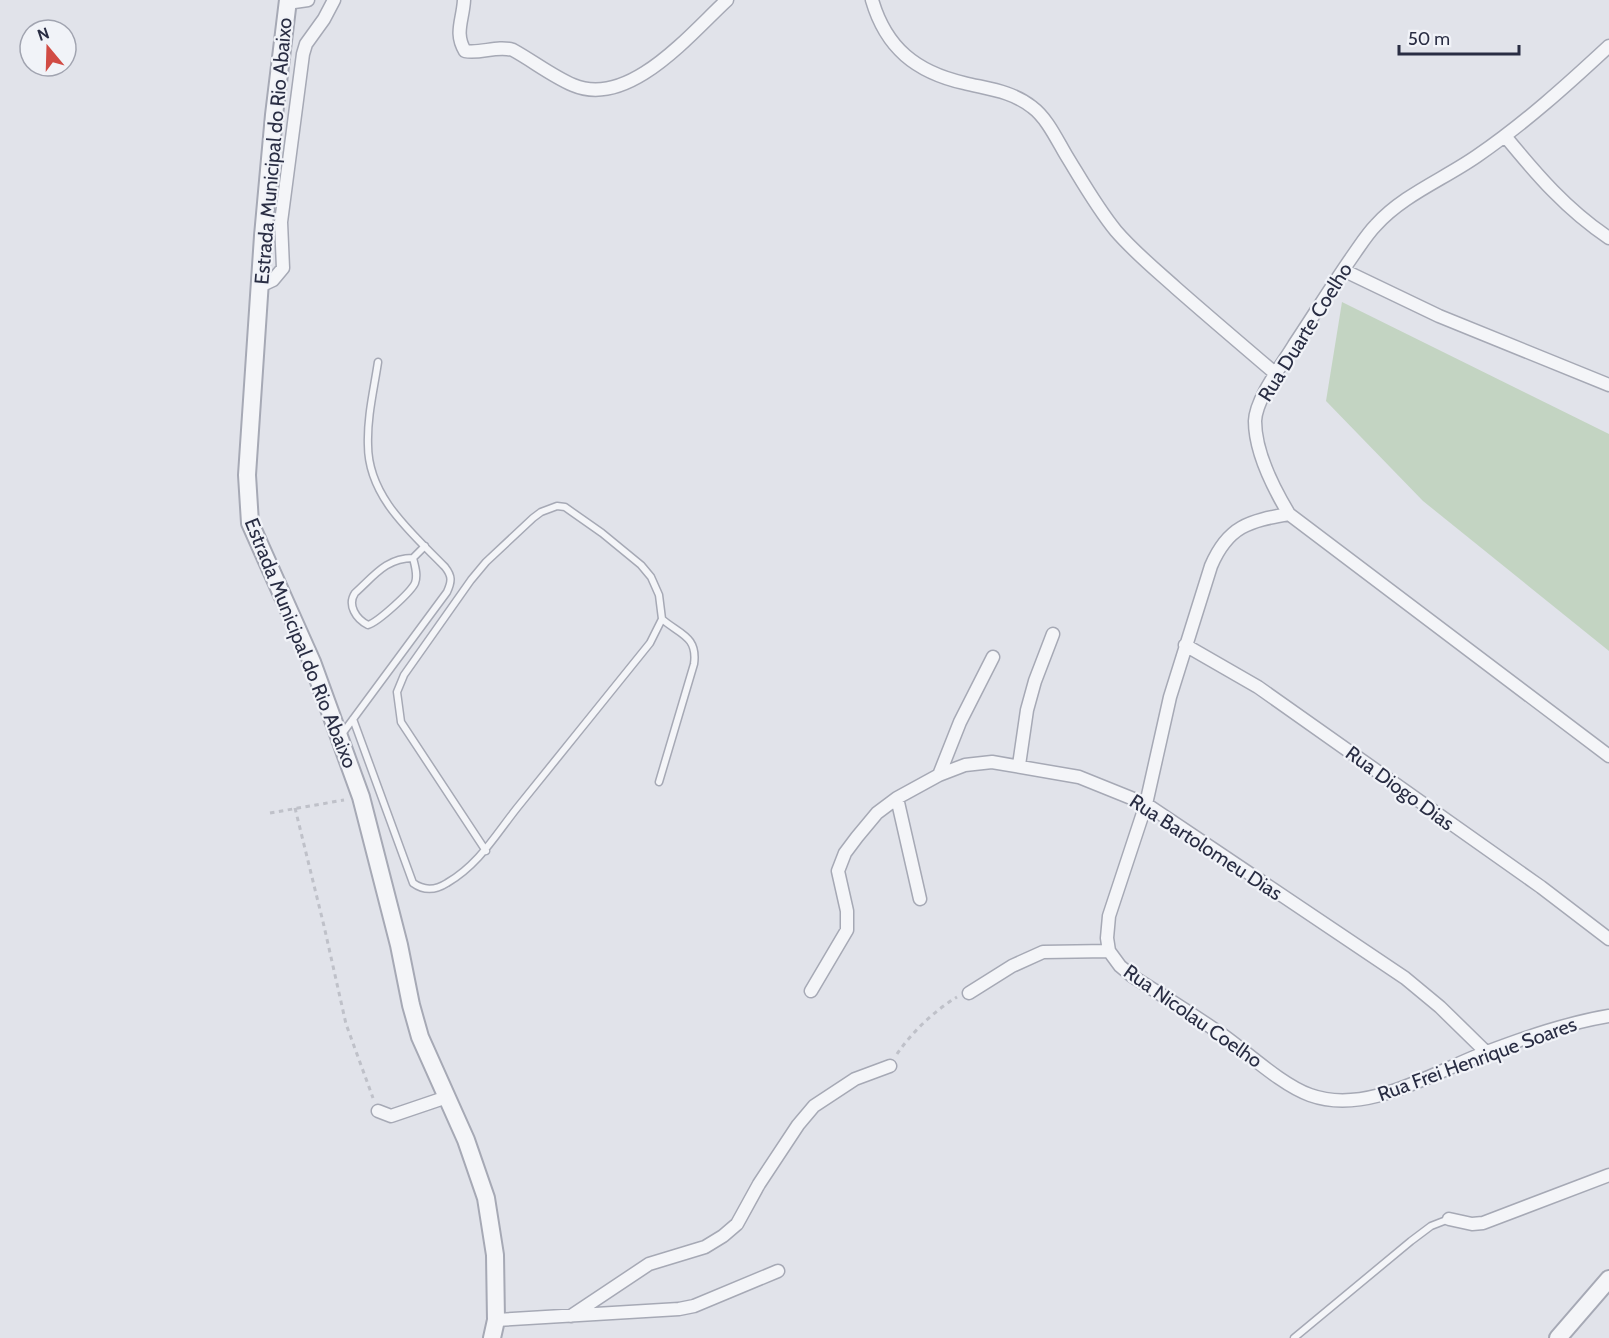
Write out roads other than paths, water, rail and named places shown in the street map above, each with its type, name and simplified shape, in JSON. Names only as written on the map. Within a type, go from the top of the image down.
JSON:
[{"type":"street","points":[[287,2],[309,0]]},
{"type":"street","points":[[260,286],[273,280],[283,268],[281,222],[303,54],[306,44],[334,0]]},
{"type":"street","points":[[464,0],[459,42],[465,51],[475,53],[505,48],[513,50],[573,85],[585,89],[601,90],[638,79],[659,63],[727,0]]},
{"type":"street","points":[[872,0],[877,17],[893,45],[908,60],[933,74],[962,83],[1004,91],[1033,107],[1053,133],[1080,178],[1117,231],[1153,268],[1276,374]]},
{"type":"street","name":"Estrada Municipal do Rio Abaixo","points":[[287,2],[273,116],[260,286],[247,475],[250,523],[312,662],[361,797],[397,934],[417,1026],[466,1140],[486,1198],[495,1255],[496,1320],[492,1338]]},
{"type":"street","name":"Rua Duarte Coelho","points":[[1609,46],[1557,95],[1504,136],[1476,157],[1391,210],[1375,225],[1276,374],[1259,406],[1255,421],[1258,443],[1269,474],[1276,493],[1289,514],[1609,756]]},
{"type":"street","points":[[1504,136],[1550,190],[1590,226],[1609,238]]},
{"type":"street","points":[[1343,270],[1439,316],[1609,385]]},
{"type":"street","name":"Rua Nicolau Coelho","points":[[1289,514],[1262,519],[1244,526],[1232,534],[1219,548],[1210,566],[1170,697],[1146,804],[1109,916],[1107,938],[1109,951],[1120,966],[1132,976],[1310,1095]]},
{"type":"street","points":[[1019,765],[1027,710],[1035,681],[1053,634]]},
{"type":"street","name":"Rua Diogo Dias","points":[[1185,645],[1258,687],[1541,887],[1609,939]]},
{"type":"street","points":[[939,775],[960,722],[993,657]]},
{"type":"street","name":"Rua Bartolomeu Dias","points":[[811,991],[847,930],[847,911],[838,871],[845,853],[856,837],[877,813],[897,798],[939,775],[965,765],[992,762],[1079,777],[1146,804],[1405,978],[1440,1007],[1486,1052]]},
{"type":"street","points":[[897,798],[920,899]]},
{"type":"street","points":[[969,993],[1012,966],[1043,952],[1109,951]]},
{"type":"street","name":"Rua Frei Henrique Soares","points":[[1310,1095],[1332,1100],[1355,1100],[1381,1095],[1486,1052],[1566,1025],[1609,1016]]},
{"type":"street","points":[[571,1316],[649,1264],[705,1247],[723,1236],[737,1224],[791,1135],[814,1106],[855,1079],[890,1066]]},
{"type":"street","points":[[378,1111],[391,1116],[447,1097]]},
{"type":"street","points":[[1449,1219],[1472,1224],[1483,1223],[1609,1175]]},
{"type":"street","points":[[496,1320],[687,1307],[778,1271]]},
{"type":"street","points":[[1558,1338],[1609,1279]]},
{"type":"lane","points":[[340,737],[435,609],[451,583],[450,573],[402,523],[383,498],[373,476],[368,443],[378,362]]},
{"type":"lane","points":[[353,720],[413,883],[424,889],[438,888],[448,883],[486,851],[519,805],[650,643],[662,619],[660,595],[651,577],[641,565],[565,507],[550,508],[533,518],[486,562],[404,675],[397,692],[401,722],[486,851]]},
{"type":"lane","points":[[413,558],[416,573],[414,586],[378,620],[368,625],[364,623],[351,604],[351,598],[389,562],[402,558],[413,558],[424,546]]},
{"type":"lane","points":[[659,782],[694,664],[695,650],[684,634],[662,619]]},
{"type":"lane","points":[[1294,1338],[1411,1241],[1431,1226],[1449,1219]]}]
